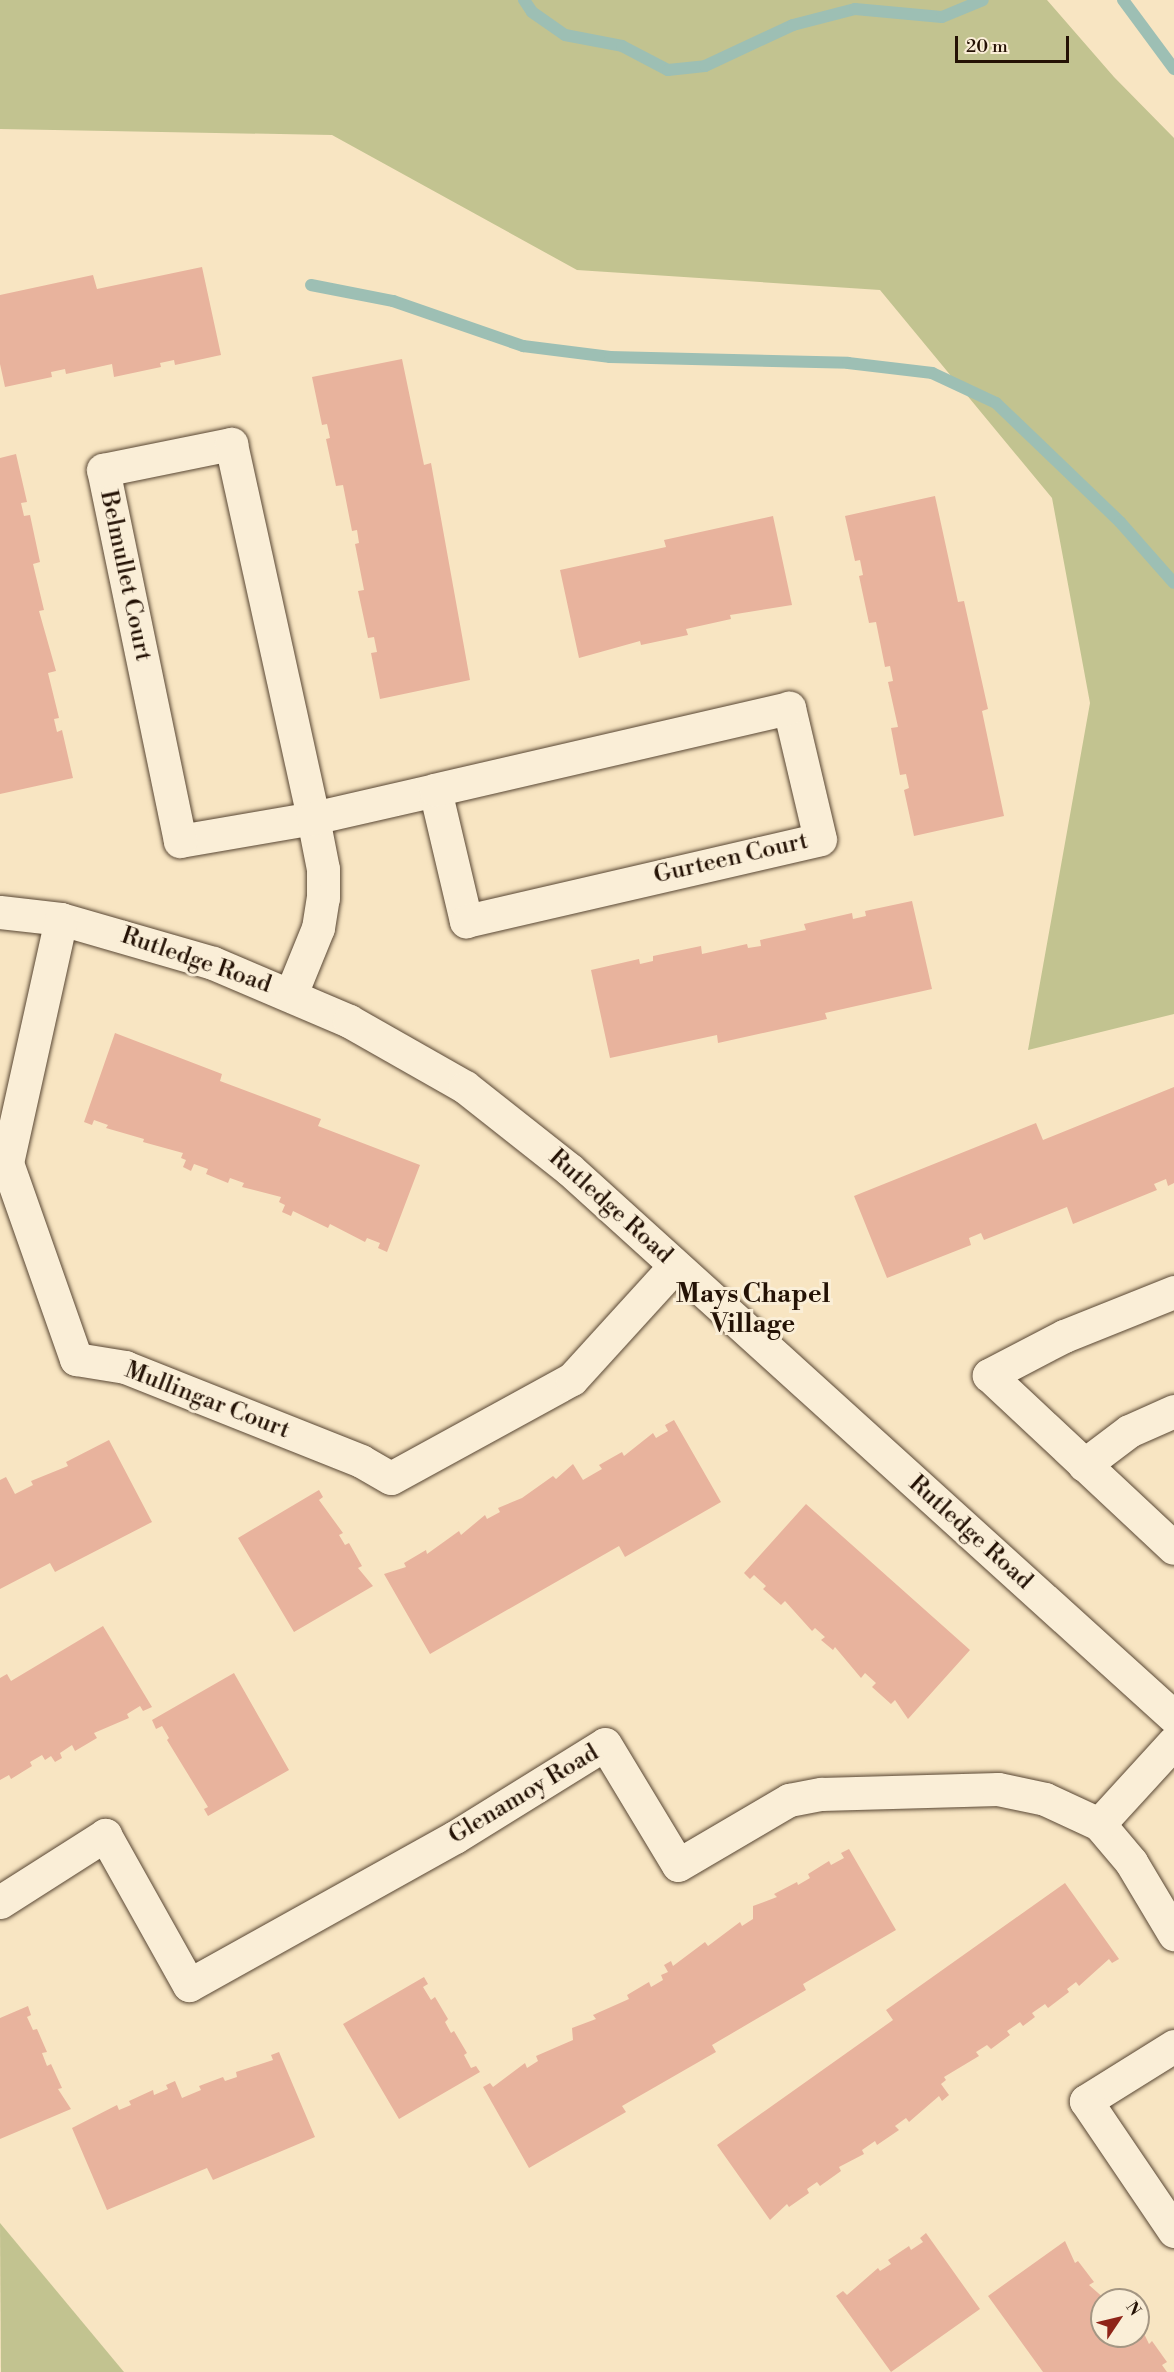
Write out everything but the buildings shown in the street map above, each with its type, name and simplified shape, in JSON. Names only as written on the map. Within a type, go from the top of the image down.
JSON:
[{"type":"street","name":"Belmullet Court","points":[[291,994],[318,928],[323,898],[323,869],[313,818],[231,444],[103,470],[180,841],[313,818]]},
{"type":"street","name":"Gurteen Court","points":[[313,818],[435,789],[789,708],[820,839],[466,921],[435,789]]},
{"type":"street","name":"Rutledge Road","points":[[0,912],[61,919],[213,963],[291,994],[405,1051],[465,1087],[560,1161],[1174,1717]]},
{"type":"street","name":"Mullingar Court","points":[[61,919],[7,1163],[76,1359],[125,1367],[361,1461],[391,1478],[572,1379],[675,1266]]},
{"type":"street","points":[[1174,1292],[1064,1336],[989,1376],[1174,1548]]},
{"type":"street","points":[[1084,1465],[1129,1431],[1174,1411]]},
{"type":"street","points":[[1174,1742],[1099,1824],[1131,1862],[1174,1934]]},
{"type":"street","name":"Glenamoy Road","points":[[0,1902],[105,1835],[189,1985],[455,1838],[605,1744],[678,1865],[789,1800],[821,1794],[998,1789],[1044,1799],[1099,1824]]},
{"type":"street","points":[[1174,2046],[1086,2101],[1174,2231]]},
{"type":"green space","points":[[0,0],[1047,0],[1114,77],[1174,138],[1174,1014],[1028,1050],[1090,703],[1052,498],[880,290],[577,270],[332,135],[0,129]]},
{"type":"green space","points":[[0,2223],[124,2372],[1,2372]]},
{"type":"waterway","points":[[524,0],[532,12],[565,35],[622,46],[668,70],[705,66],[793,25],[855,9],[942,17],[983,0]]},
{"type":"waterway","points":[[1123,0],[1174,69]]},
{"type":"waterway","points":[[311,285],[393,301],[523,346],[610,357],[848,363],[932,373],[996,403],[1120,522],[1174,583]]},
{"type":"district","name":"Mays Chapel Village","points":[[753,1310]]}]
